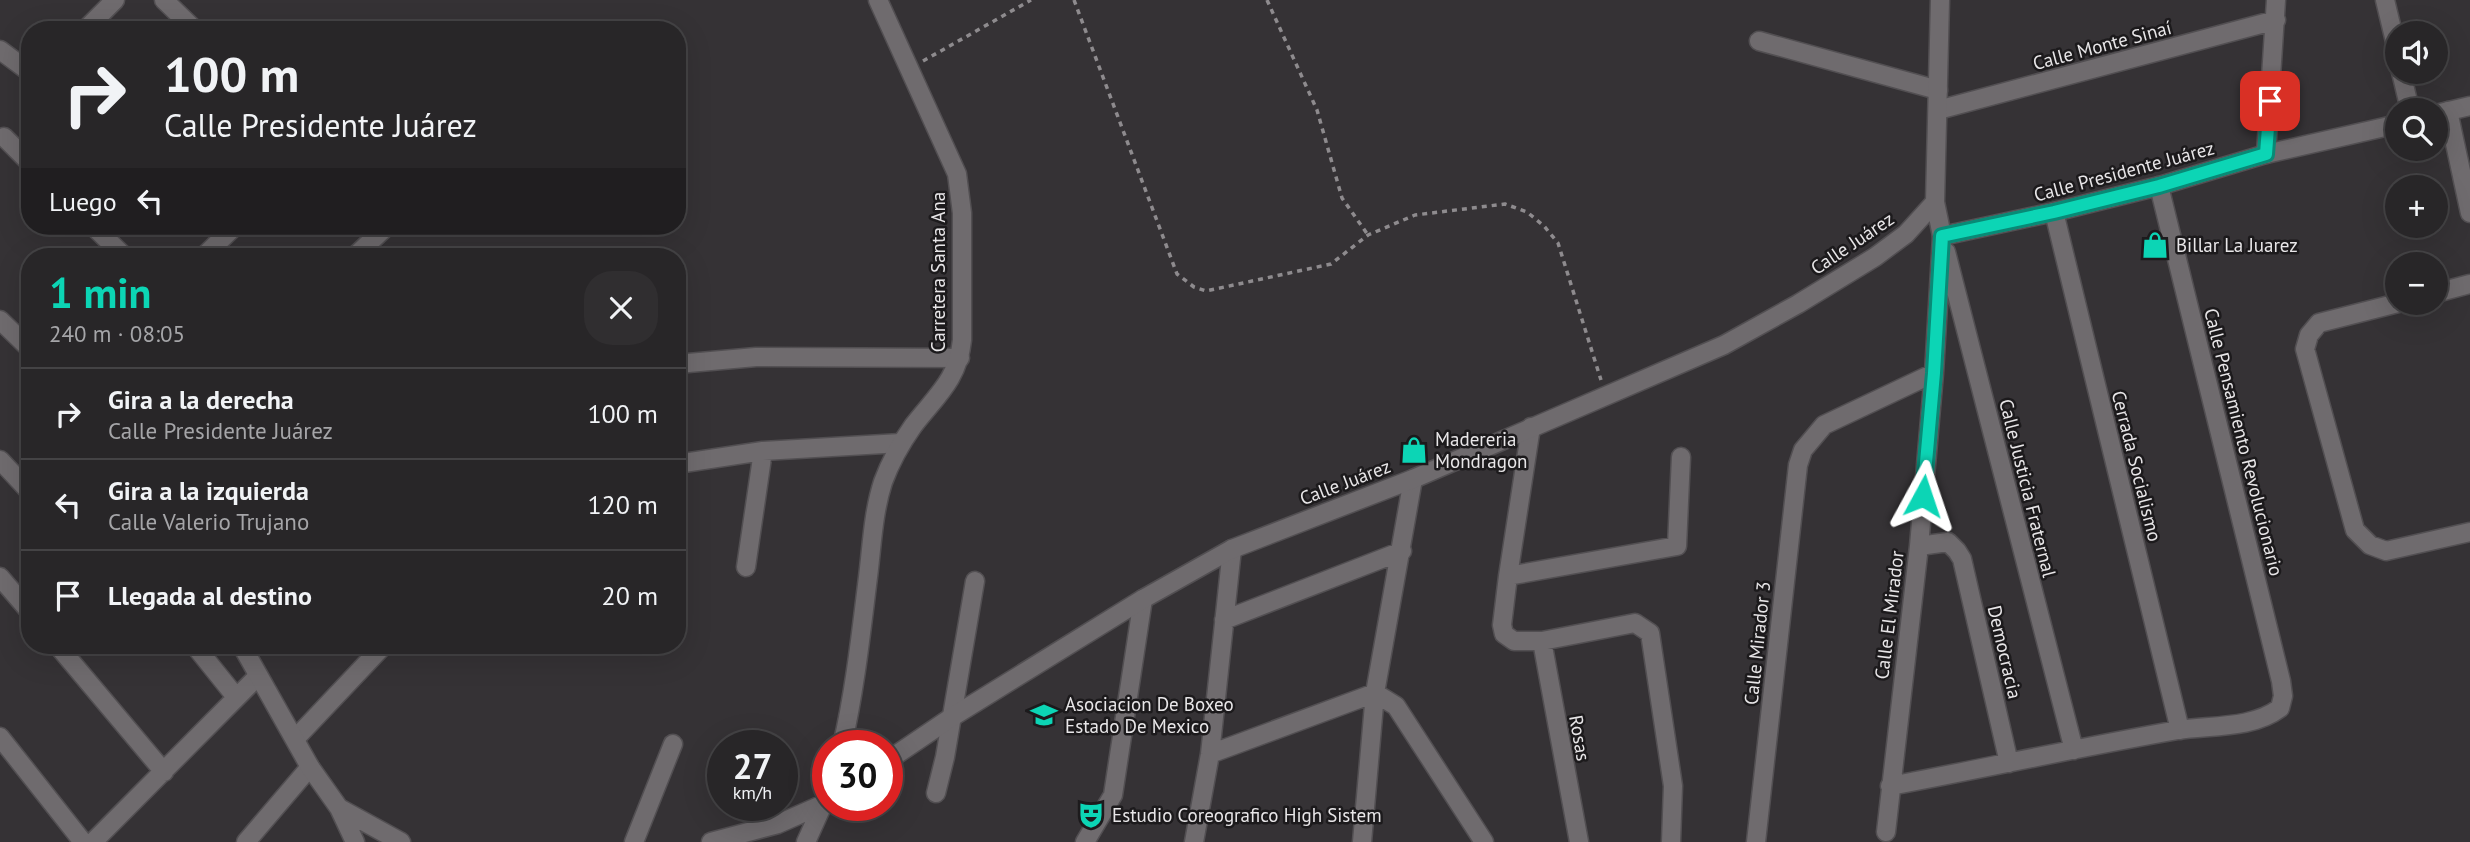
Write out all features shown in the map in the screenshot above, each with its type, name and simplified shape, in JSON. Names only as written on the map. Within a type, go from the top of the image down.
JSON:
[{"type":"street","points":[[94,21],[115,0]]},
{"type":"street","points":[[164,0],[186,21]]},
{"type":"street","name":"Carretera Santa Ana","points":[[845,730],[855,674],[877,504],[884,479],[901,443],[954,375],[960,358],[961,193],[957,174],[878,0]]},
{"type":"street","points":[[1940,0],[1935,202],[1942,236]]},
{"type":"street","points":[[2266,154],[2276,0]]},
{"type":"street","points":[[2385,0],[2390,21]]},
{"type":"street","name":"Calle Monte Sinaí","points":[[1938,110],[2276,20]]},
{"type":"street","points":[[1759,41],[1938,90]]},
{"type":"street","points":[[0,50],[21,66]]},
{"type":"street","points":[[2448,112],[2470,106]]},
{"type":"street","name":"Calle Presidente Juárez","points":[[1942,236],[2054,212],[2159,186],[2266,154],[2385,127]]},
{"type":"street","points":[[2448,134],[2470,213]]},
{"type":"street","points":[[4,137],[21,154]]},
{"type":"street","name":"Calle Pensamiento Revolucionario","points":[[2159,186],[2283,696],[2280,708],[2269,717],[2180,730]]},
{"type":"street","name":"Calle Juárez","points":[[903,750],[1143,599],[1232,549],[1413,478],[1724,345],[1875,257],[1906,234],[1935,202]]},
{"type":"street","name":"Cerrada Socialismo","points":[[2054,212],[2180,730]]},
{"type":"street","points":[[102,235],[116,248]]},
{"type":"street","points":[[212,248],[226,235]]},
{"type":"street","points":[[364,248],[377,235]]},
{"type":"street","name":"Calle El Mirador","points":[[1886,832],[1919,546],[1934,373],[1942,236]]},
{"type":"street","name":"Calle Justicia Fraternal","points":[[1942,236],[2074,751]]},
{"type":"street","points":[[2448,290],[2470,284]]},
{"type":"street","points":[[2385,306],[2319,323],[2309,335],[2305,349],[2355,530],[2370,545],[2386,551],[2470,532]]},
{"type":"street","points":[[0,320],[21,340]]},
{"type":"street","points":[[686,363],[756,358],[960,358]]},
{"type":"street","name":"Calle Mirador 3","points":[[1756,842],[1798,465],[1803,450],[1824,425],[1934,373]]},
{"type":"street","points":[[1531,427],[1508,576],[1502,625],[1504,634],[1514,641],[1542,641],[1634,623],[1650,633],[1673,786],[1671,842]]},
{"type":"street","points":[[686,463],[762,451],[901,443]]},
{"type":"street","points":[[746,567],[762,451]]},
{"type":"street","points":[[1508,576],[1677,546],[1681,457]]},
{"type":"street","points":[[0,460],[21,482]]},
{"type":"street","points":[[1362,842],[1375,693],[1413,478]]},
{"type":"street","name":"Democracia","points":[[1919,546],[1948,542],[1962,559],[2009,763]]},
{"type":"street","points":[[1194,842],[1210,754],[1232,549]]},
{"type":"street","points":[[1224,620],[1402,551]]},
{"type":"street","points":[[0,577],[21,598]]},
{"type":"street","points":[[936,793],[975,581]]},
{"type":"street","points":[[1085,842],[1113,795],[1143,599]]},
{"type":"street","name":"Rosas","points":[[1542,641],[1578,842]]},
{"type":"street","points":[[65,654],[164,772]]},
{"type":"street","points":[[201,654],[236,697]]},
{"type":"street","points":[[246,654],[310,767],[340,808],[355,842]]},
{"type":"street","points":[[295,739],[375,654]]},
{"type":"street","points":[[93,842],[258,676]]},
{"type":"street","points":[[1210,754],[1375,693]]},
{"type":"street","points":[[1375,693],[1396,706],[1484,842]]},
{"type":"street","points":[[1890,786],[2180,730]]},
{"type":"street","points":[[0,737],[83,842]]},
{"type":"street","points":[[634,842],[673,744]]},
{"type":"street","points":[[246,842],[310,767]]},
{"type":"street","points":[[711,842],[778,824],[812,807]]},
{"type":"street","points":[[340,808],[401,842]]},
{"type":"street","points":[[806,842],[816,821]]},
{"type":"path","points":[[909,69],[1031,0]]},
{"type":"path","points":[[1074,0],[1177,274],[1185,281],[1206,291],[1331,264],[1368,235],[1415,215],[1505,204],[1527,212],[1544,226],[1558,243],[1606,395]]},
{"type":"path","points":[[1267,0],[1317,110],[1342,198],[1368,235]]},
{"type":"place","name":"Billar La Juarez","points":[[2155,245]]},
{"type":"place","name":"Madereria Mondragon","points":[[1414,450]]},
{"type":"place","name":"Asociacion De Boxeo Estado De Mexico","points":[[1044,715]]},
{"type":"place","name":"Estudio Coreografico High Sistem","points":[[1091,815]]},
{"type":"route","points":[[1923,496],[1942,236],[2159,186],[2266,154],[2270,101]]}]
